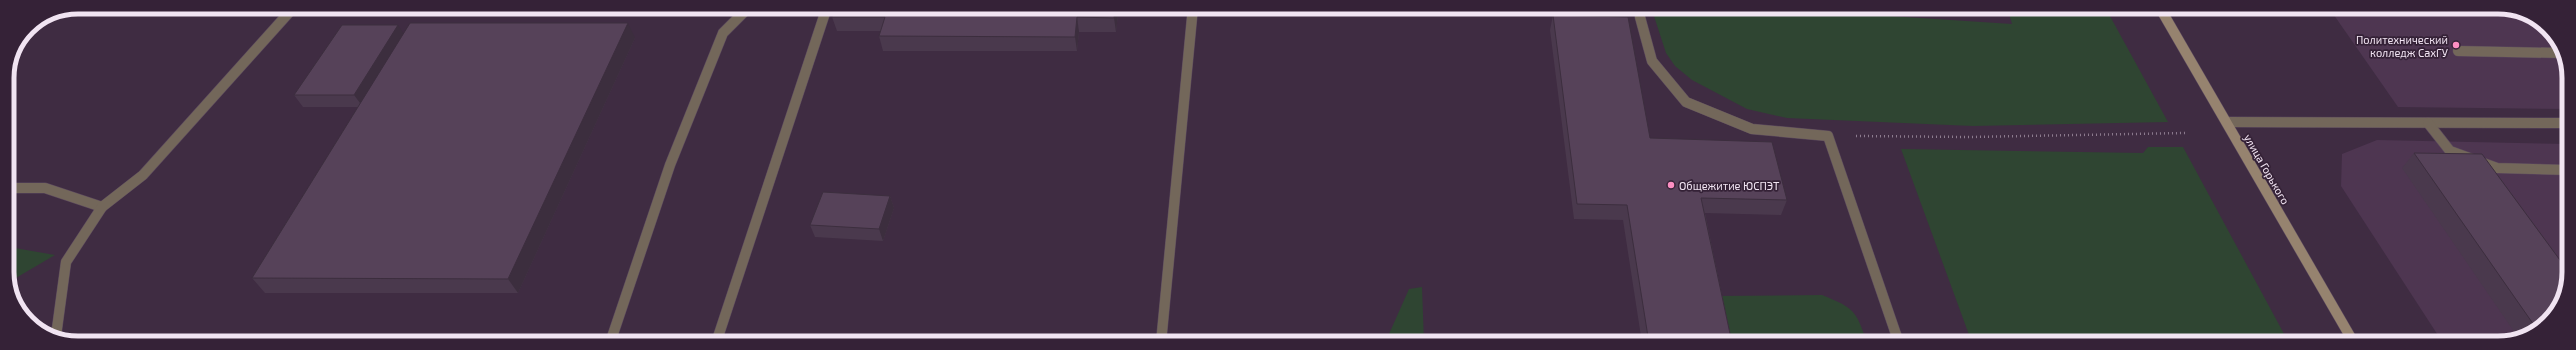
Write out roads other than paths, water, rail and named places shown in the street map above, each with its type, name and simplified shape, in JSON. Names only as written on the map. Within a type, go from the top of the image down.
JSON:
[{"type":"main road","name":"улица Горького","points":[[2164,14],[2350,336]]},
{"type":"lane","points":[[57,332],[66,262],[102,207],[144,175],[288,14]]},
{"type":"lane","points":[[612,336],[670,164],[723,33],[742,14]]},
{"type":"lane","points":[[718,336],[824,14]]},
{"type":"lane","points":[[1162,336],[1192,14]]},
{"type":"lane","points":[[1640,17],[1652,62],[1686,102],[1752,129],[1828,136],[1897,336]]},
{"type":"lane","points":[[2458,50],[2556,53]]},
{"type":"lane","points":[[2227,122],[2562,123]]},
{"type":"lane","points":[[2428,123],[2450,151],[2498,168],[2562,170]]},
{"type":"lane","points":[[14,188],[45,188],[102,207]]},
{"type":"place","name":"Политехнический колледж СахГУ","points":[[2456,45]]},
{"type":"place","name":"Общежитие ЮСПЭТ","points":[[1671,185]]}]
